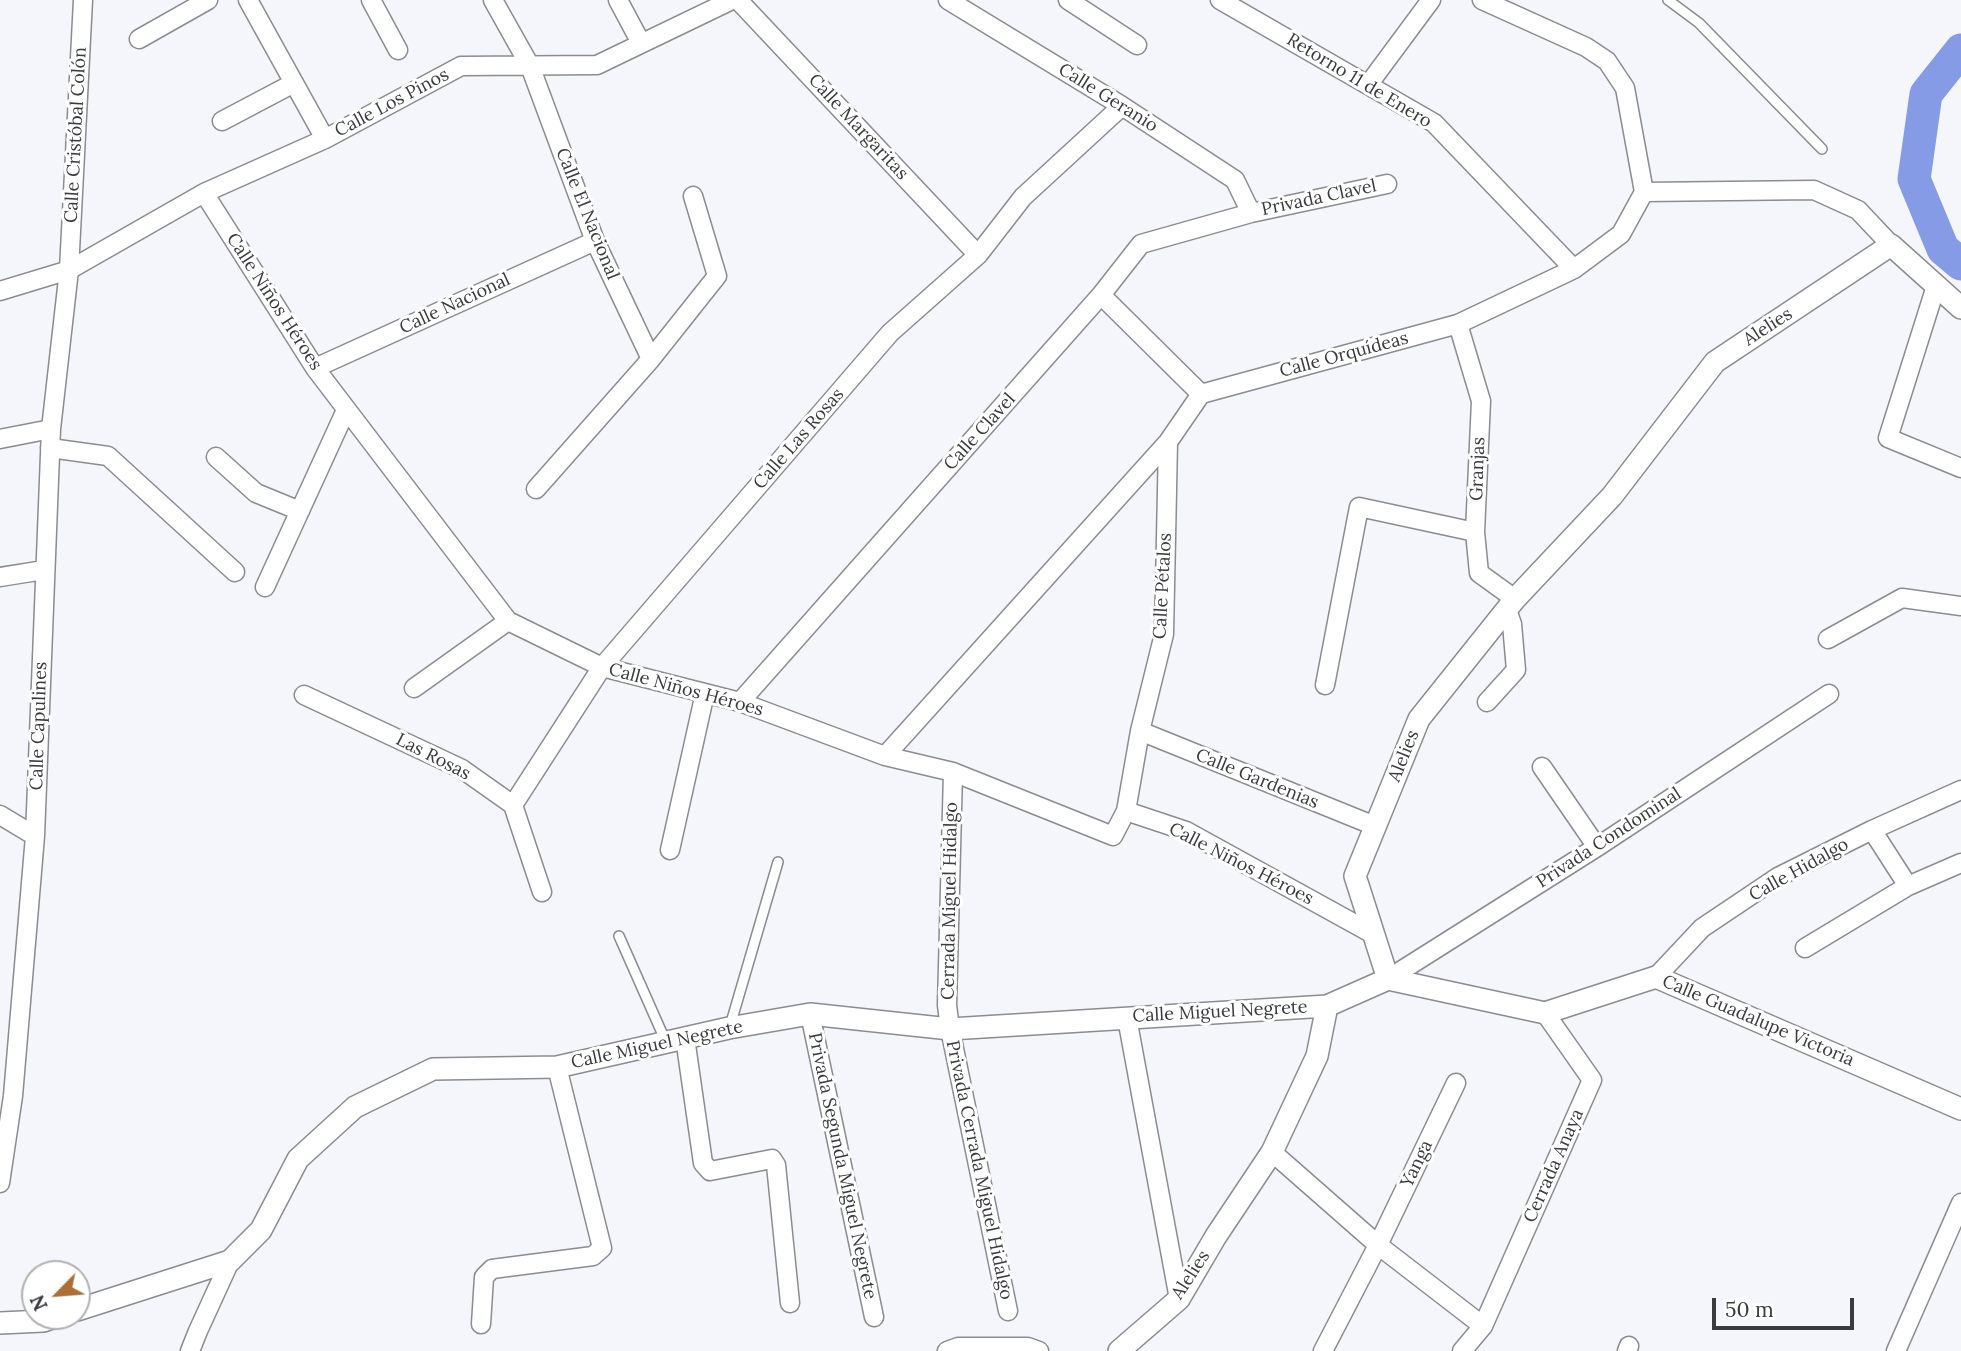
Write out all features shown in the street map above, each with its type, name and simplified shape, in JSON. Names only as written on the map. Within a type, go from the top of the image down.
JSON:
[{"type":"street","name":"Calle Cristóbal Colón","points":[[69,270],[83,0]]},
{"type":"street","points":[[139,39],[208,0]]},
{"type":"street","points":[[248,0],[325,139]]},
{"type":"street","points":[[371,0],[398,50]]},
{"type":"street","name":"Calle El Nacional","points":[[494,0],[530,66],[595,240],[650,359]]},
{"type":"street","points":[[618,0],[640,43]]},
{"type":"street","name":"Calle Los Pinos","points":[[0,291],[69,270],[204,193],[325,139],[461,66],[597,65],[732,0]]},
{"type":"street","name":"Calle Margaritas","points":[[738,0],[978,255]]},
{"type":"street","name":"Calle Geranio","points":[[948,0],[1122,106],[1235,180],[1251,213]]},
{"type":"street","points":[[1068,0],[1137,45]]},
{"type":"street","name":"Retorno 11 de Enero","points":[[1220,0],[1434,123],[1574,268]]},
{"type":"street","points":[[1368,85],[1431,0]]},
{"type":"street","points":[[1482,0],[1586,47],[1607,61],[1625,88],[1644,192],[1814,190],[1858,210],[1891,245],[1961,308]]},
{"type":"street","points":[[222,121],[294,83]]},
{"type":"street","name":"Calle Las Rosas","points":[[513,805],[602,667],[890,333],[978,255],[1023,197],[1122,106]]},
{"type":"street","name":"Privada Clavel","points":[[1251,213],[1387,184]]},
{"type":"street","name":"Calle Orquídeas","points":[[1201,394],[1458,324],[1574,268],[1622,234],[1644,192]]},
{"type":"street","name":"Calle Niños Héroes","points":[[204,193],[315,368],[508,621],[602,667],[740,702],[885,756],[953,772],[1113,836],[1126,811],[1186,831],[1373,934]]},
{"type":"street","points":[[536,489],[650,359],[718,276],[693,196]]},
{"type":"street","name":"Calle Clavel","points":[[740,702],[1101,295],[1141,244],[1251,213]]},
{"type":"street","name":"Calle Nacional","points":[[315,368],[595,240]]},
{"type":"street","name":"Alelies","points":[[1388,979],[1355,876],[1419,719],[1511,604],[1612,496],[1715,362],[1891,245]]},
{"type":"street","name":"Calle Capulines","points":[[0,1183],[13,1096],[34,836],[51,429],[69,270]]},
{"type":"street","points":[[1936,286],[1888,438],[1961,468]]},
{"type":"street","points":[[885,756],[1168,442],[1201,394],[1101,295]]},
{"type":"street","name":"Granjas","points":[[1458,324],[1481,401],[1475,532],[1479,573],[1511,604]]},
{"type":"street","points":[[265,587],[346,410]]},
{"type":"street","points":[[0,439],[51,429]]},
{"type":"street","name":"Calle Pétalos","points":[[1126,811],[1140,731],[1164,634],[1168,442]]},
{"type":"street","points":[[50,448],[108,456],[235,572]]},
{"type":"street","points":[[216,457],[257,493],[300,511]]},
{"type":"street","points":[[1325,684],[1359,507],[1475,532]]},
{"type":"street","points":[[0,577],[44,570]]},
{"type":"street","points":[[1828,639],[1902,598],[1961,606]]},
{"type":"street","points":[[1487,702],[1516,670],[1511,604]]},
{"type":"street","points":[[414,688],[508,621]]},
{"type":"street","points":[[670,850],[705,693]]},
{"type":"street","name":"Privada Condominal","points":[[1388,979],[1597,847],[1829,694]]},
{"type":"street","name":"Las Rosas","points":[[304,695],[462,769],[513,805]]},
{"type":"street","name":"Calle Gardenias","points":[[1140,731],[1375,826]]},
{"type":"street","points":[[1542,767],[1597,847]]},
{"type":"street","name":"Cerrada Miguel Hidalgo","points":[[950,1029],[947,1005],[953,772]]},
{"type":"street","name":"Calle Hidalgo","points":[[1656,977],[1702,928],[1778,877],[1961,790]]},
{"type":"street","points":[[513,805],[542,892]]},
{"type":"street","points":[[0,815],[34,836]]},
{"type":"street","points":[[1872,830],[1908,886]]},
{"type":"street","points":[[1805,948],[1908,886],[1961,863]]},
{"type":"street","name":"Calle Guadalupe Victoria","points":[[1545,1013],[1656,977],[1961,1109]]},
{"type":"street","points":[[1327,1006],[1388,979],[1545,1013]]},
{"type":"street","name":"Alelies","points":[[1119,1351],[1179,1299],[1216,1236],[1272,1152],[1317,1056],[1327,1006]]},
{"type":"street","name":"Calle Miguel Negrete","points":[[91,1306],[230,1261],[261,1230],[298,1159],[355,1107],[433,1069],[557,1067],[729,1028],[810,1014],[950,1029],[1327,1006]]},
{"type":"street","name":"Cerrada Anaya","points":[[1483,1326],[1592,1080],[1545,1013]]},
{"type":"street","name":"Privada Segunda Miguel Negrete","points":[[810,1014],[874,1317]]},
{"type":"street","points":[[1127,1018],[1179,1299]]},
{"type":"street","name":"Privada Cerrada Miguel Hidalgo","points":[[950,1029],[1008,1311]]},
{"type":"street","points":[[676,1040],[704,1163],[710,1171],[772,1159],[776,1165],[790,1303]]},
{"type":"street","points":[[481,1324],[484,1277],[492,1269],[593,1256],[602,1248],[557,1067]]},
{"type":"street","name":"Yanga","points":[[1323,1351],[1378,1245],[1456,1083]]},
{"type":"street","points":[[1272,1152],[1378,1245],[1483,1326],[1462,1351]]},
{"type":"street","points":[[1896,1351],[1961,1203]]},
{"type":"street","points":[[190,1351],[230,1261]]},
{"type":"street","points":[[0,1323],[21,1322]]},
{"type":"street","points":[[947,1351],[958,1347],[1028,1347],[1039,1351]]},
{"type":"lane","points":[[1668,0],[1699,23],[1822,149]]},
{"type":"lane","points":[[729,1028],[778,862]]},
{"type":"lane","points":[[619,936],[676,1040]]},
{"type":"waterway","points":[[1961,50],[1926,94],[1914,179],[1943,249],[1961,264]]}]
